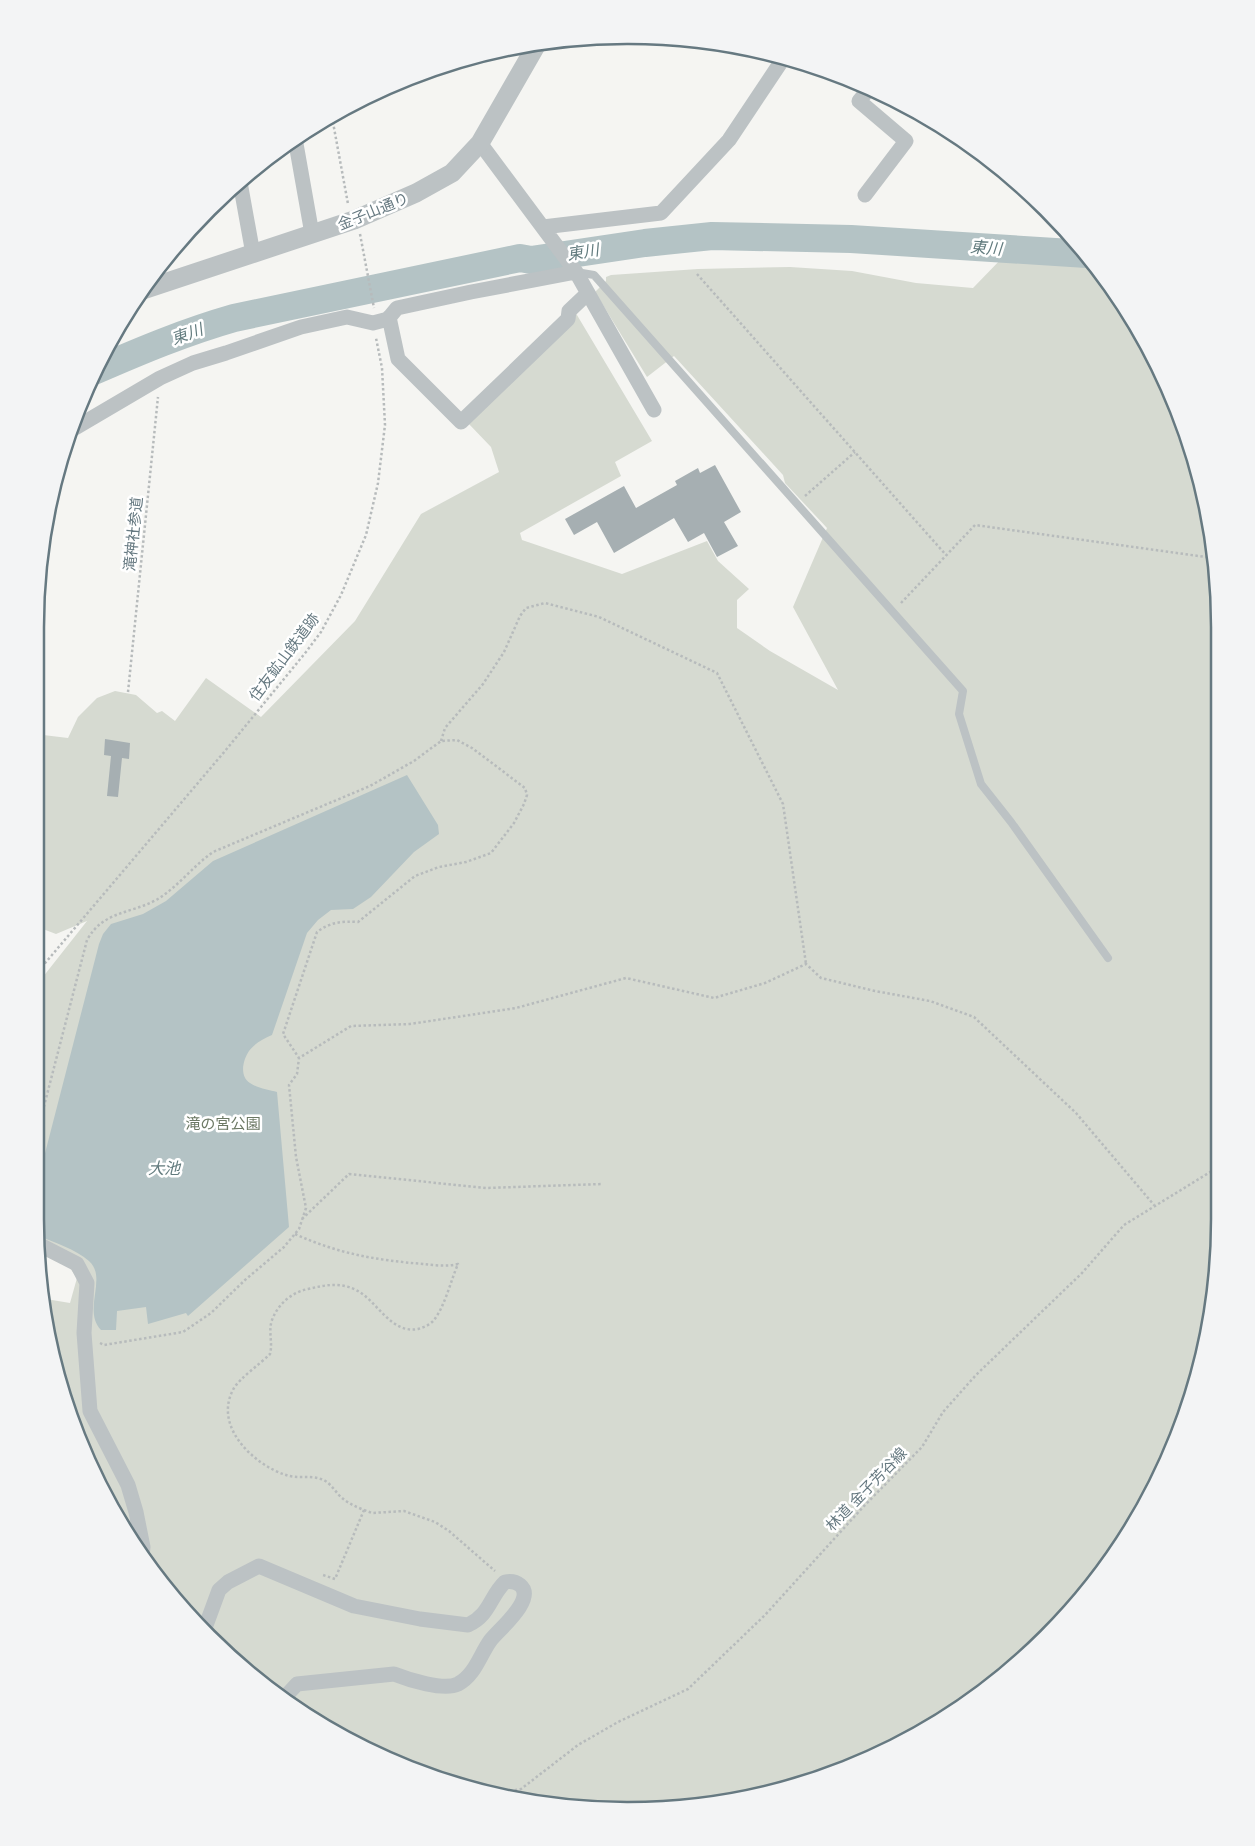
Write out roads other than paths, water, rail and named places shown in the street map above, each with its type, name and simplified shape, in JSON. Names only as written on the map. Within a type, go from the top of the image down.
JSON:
[{"type":"street","name":"金子山通り","points":[[154,286],[354,220],[416,193],[452,173],[480,143],[531,52]]},
{"type":"street","points":[[545,229],[661,213],[729,140],[780,64]]},
{"type":"street","points":[[865,94],[859,101],[906,141],[865,194]]},
{"type":"street","points":[[480,143],[575,271],[654,410]]},
{"type":"street","points":[[297,147],[312,234]]},
{"type":"street","points":[[242,190],[253,254]]},
{"type":"street","points":[[81,425],[160,378],[193,363],[301,328],[348,317],[389,317],[397,308],[575,271]]},
{"type":"street","points":[[389,317],[398,359],[461,422],[568,319],[569,311],[588,294]]},
{"type":"street","points":[[45,1247],[77,1264],[87,1282],[84,1333],[90,1411],[128,1485],[142,1543]]},
{"type":"street","points":[[207,1622],[219,1590],[228,1582],[259,1566],[354,1606],[420,1620],[468,1625],[474,1622],[489,1607],[502,1585],[508,1581],[518,1584],[523,1588],[525,1595],[521,1605],[507,1624],[491,1640],[470,1675],[457,1684],[444,1686],[408,1680],[394,1674],[297,1684],[288,1694]]},
{"type":"lane","points":[[575,271],[594,275],[962,691],[959,714],[982,784],[1108,958]]},
{"type":"water","name":"大池","points":[[407,775],[438,825],[439,834],[414,852],[371,897],[353,909],[331,910],[318,920],[307,933],[272,1035],[251,1048],[244,1063],[244,1076],[250,1083],[260,1088],[277,1092],[289,1227],[188,1316],[186,1313],[148,1324],[146,1307],[117,1311],[116,1330],[101,1330],[96,1322],[94,1313],[96,1276],[94,1268],[89,1261],[78,1253],[45,1238],[44,1157],[103,934],[111,924],[143,914],[166,901],[213,861]]},
{"type":"waterway","name":"東川","points":[[106,366],[180,336],[234,318],[520,258],[531,260],[645,243],[712,236],[851,239],[1075,253]]},
{"type":"park label","name":"滝の宮公園","points":[[223,1123]]}]
